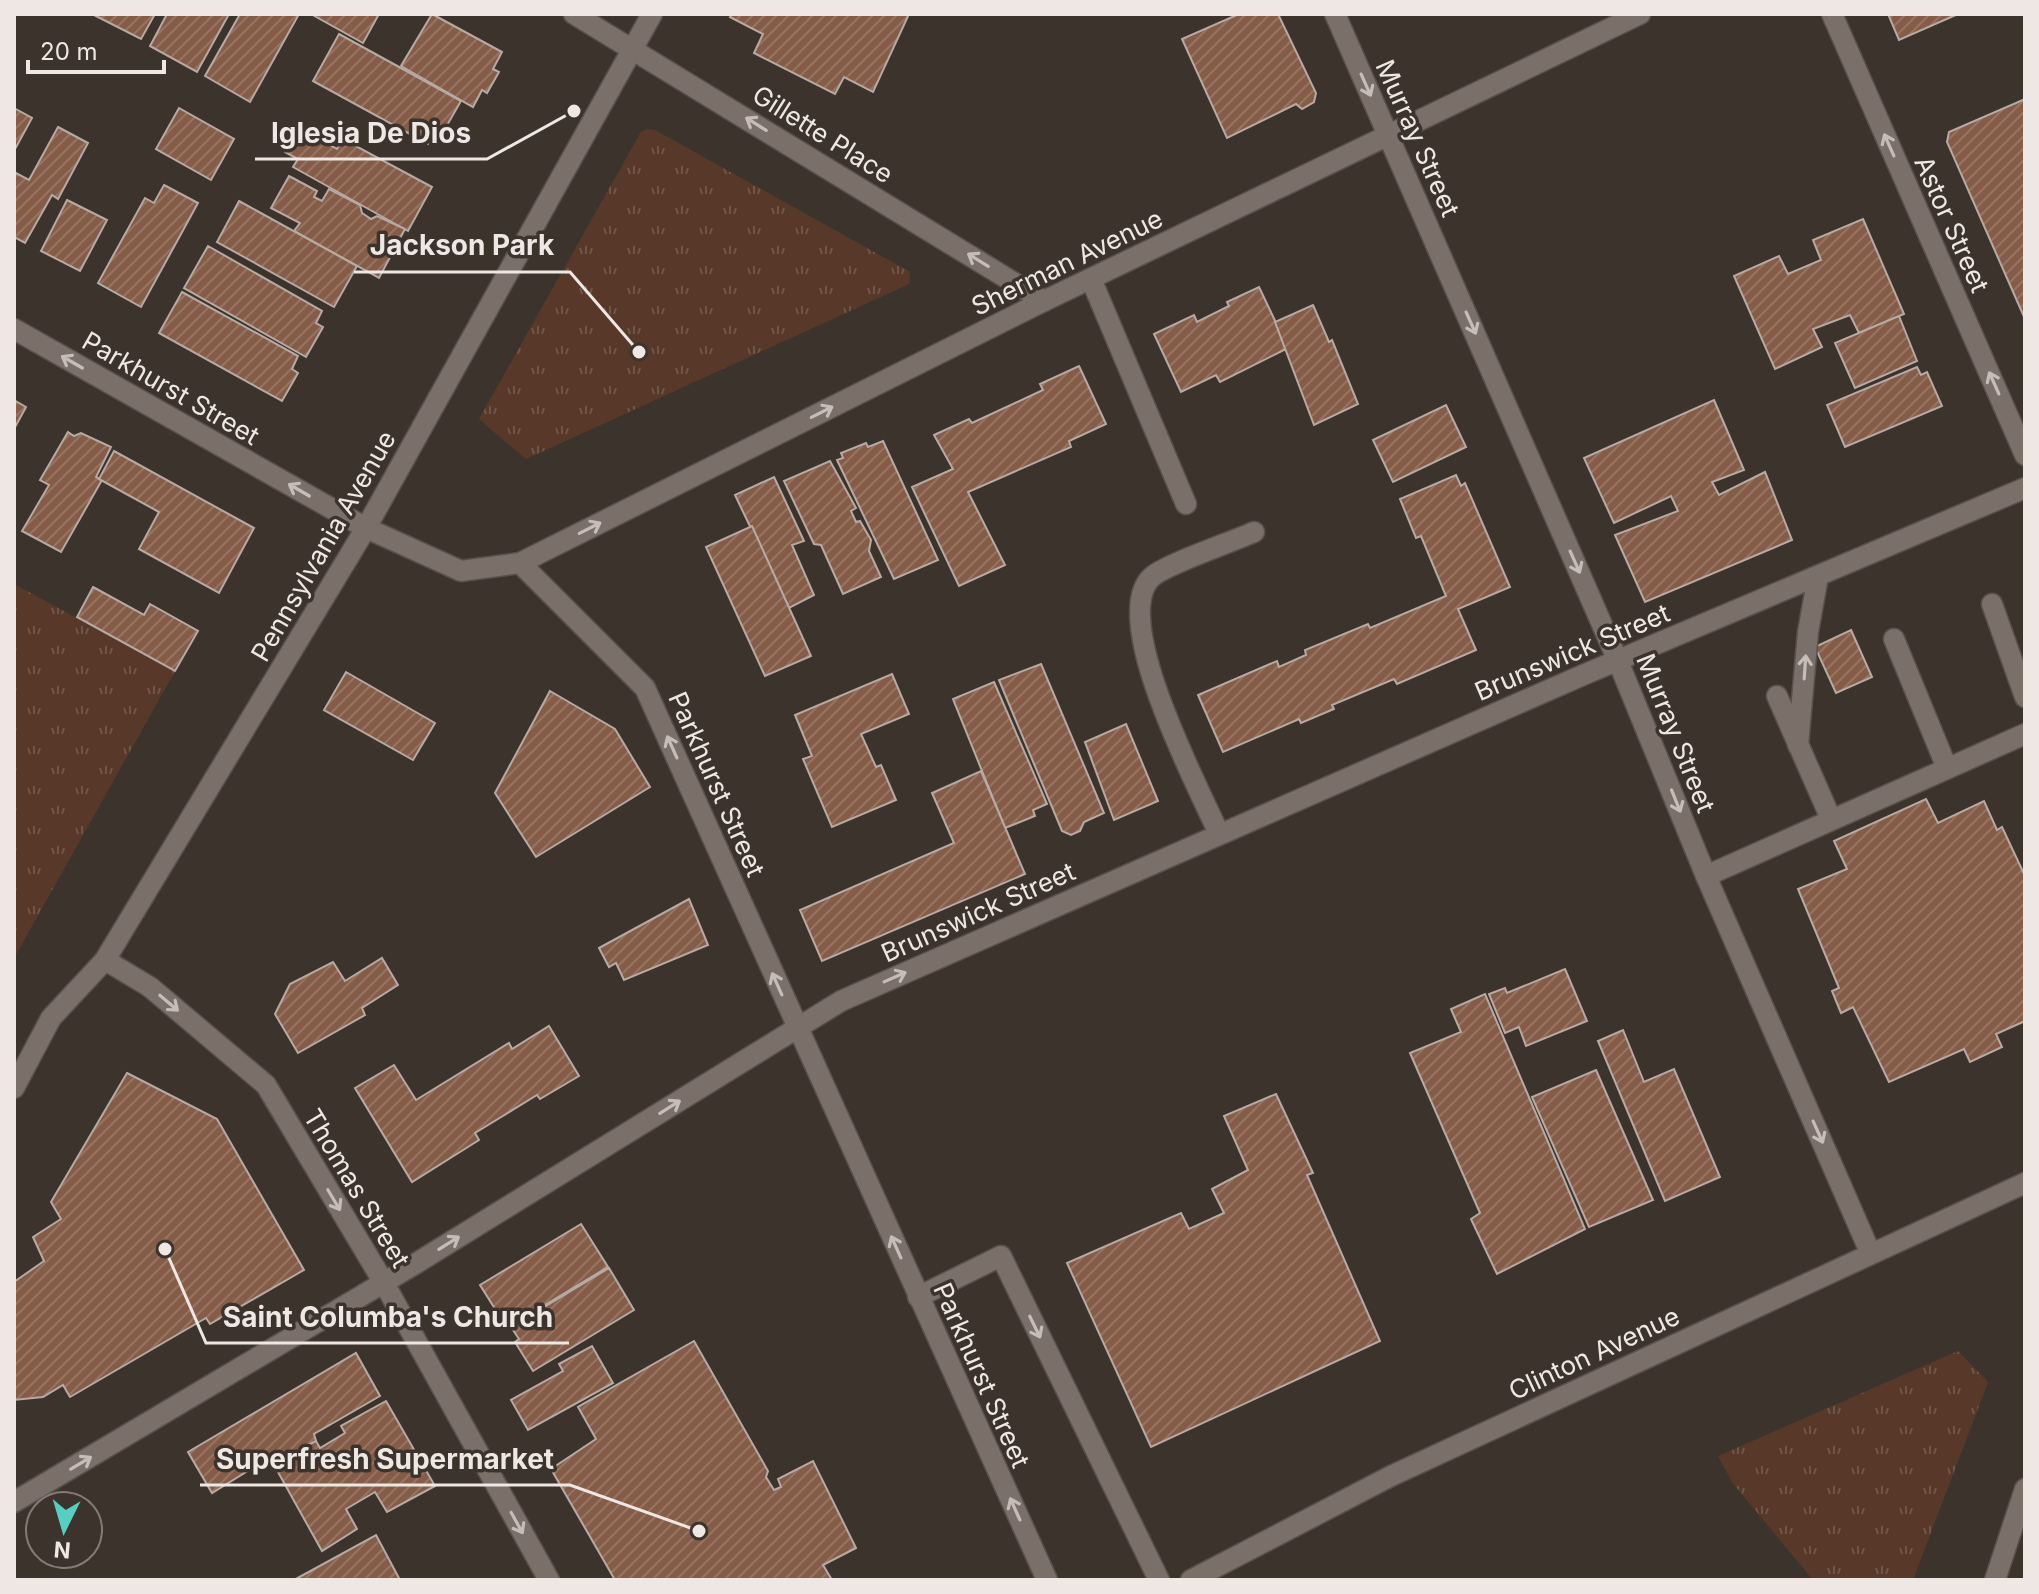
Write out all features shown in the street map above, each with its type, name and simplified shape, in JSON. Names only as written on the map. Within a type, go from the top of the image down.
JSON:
[{"type":"street","name":"Gillette Place","points":[[574,14],[1044,301]]},
{"type":"street","name":"Pennsylvania Avenue","points":[[14,1088],[51,1018],[105,960],[366,528],[652,14]]},
{"type":"street","name":"Murray Street","points":[[1335,14],[1618,661],[1706,876],[1870,1252]]},
{"type":"street","name":"Sherman Avenue","points":[[520,563],[1044,301],[1640,14]]},
{"type":"street","name":"Astor Street","points":[[1832,14],[2025,455]]},
{"type":"street","points":[[1091,279],[1186,504]]},
{"type":"street","name":"Parkhurst Street","points":[[14,329],[366,528],[461,571],[520,563],[645,688],[1047,1580]]},
{"type":"street","name":"Brunswick Street","points":[[14,1502],[384,1283],[841,1001],[1618,661],[2025,488]]},
{"type":"street","points":[[1219,834],[1158,694],[1145,652],[1139,610],[1141,593],[1153,576],[1254,532]]},
{"type":"street","points":[[1798,745],[1808,632],[1818,576]]},
{"type":"street","points":[[1992,604],[2025,697]]},
{"type":"street","points":[[1894,639],[1947,768]]},
{"type":"street","points":[[1777,696],[1831,819]]},
{"type":"street","points":[[1706,876],[2025,734]]},
{"type":"street","name":"Thomas Street","points":[[105,960],[150,987],[266,1085],[384,1283],[549,1580]]},
{"type":"street","name":"Clinton Avenue","points":[[1191,1580],[1391,1476],[2025,1183]]},
{"type":"street","points":[[918,1297],[1001,1256],[1159,1580]]},
{"type":"street","points":[[1995,1580],[2025,1489]]},
{"type":"green space","points":[[655,130],[910,272],[909,284],[526,459],[479,419],[641,132]]},
{"type":"green space","points":[[14,584],[175,671],[14,958]]},
{"type":"green space","points":[[1958,1351],[1988,1382],[1913,1580],[1813,1580],[1732,1482],[1718,1456]]},
{"type":"building","points":[[92,14],[155,14],[141,39]]},
{"type":"building","points":[[167,14],[229,14],[197,72],[150,46]]},
{"type":"building","points":[[240,14],[299,14],[250,102],[205,76]]},
{"type":"building","points":[[311,14],[379,14],[363,43]]},
{"type":"building","points":[[432,14],[502,52],[493,69],[499,72],[487,93],[482,90],[473,107],[401,66]]},
{"type":"building","points":[[732,14],[909,14],[873,92],[844,77],[835,94],[754,53],[763,34],[730,17]]},
{"type":"building","points":[[1239,14],[1278,14],[1316,93],[1314,102],[1302,109],[1296,104],[1227,138],[1182,39]]},
{"type":"building","points":[[1888,14],[1958,14],[1899,40]]},
{"type":"building","points":[[339,34],[461,101],[442,134],[436,131],[428,144],[313,81]]},
{"type":"building","points":[[2025,99],[2025,319],[1947,142],[1949,132]]},
{"type":"building","points":[[14,108],[32,118],[14,151]]},
{"type":"building","points":[[179,108],[234,139],[211,180],[156,149]]},
{"type":"building","points":[[58,127],[88,143],[58,199],[52,195],[25,243],[14,237],[14,172],[29,180]]},
{"type":"building","points":[[298,128],[337,149],[343,139],[432,187],[408,231],[293,167],[298,159],[285,152]]},
{"type":"building","points":[[289,176],[317,191],[314,197],[322,201],[329,189],[360,205],[362,213],[371,219],[377,216],[405,229],[379,278],[294,231],[300,223],[271,208]]},
{"type":"building","points":[[164,185],[198,203],[141,307],[98,283],[145,198],[154,203]]},
{"type":"building","points":[[67,200],[107,220],[80,271],[41,251]]},
{"type":"building","points":[[239,201],[357,266],[334,307],[217,242]]},
{"type":"building","points":[[1863,219],[1904,314],[1859,333],[1850,315],[1813,329],[1822,347],[1775,369],[1734,276],[1779,256],[1788,274],[1821,260],[1813,240]]},
{"type":"building","points":[[208,246],[322,311],[316,323],[323,327],[306,357],[184,288]]},
{"type":"building","points":[[1259,287],[1288,348],[1220,382],[1216,375],[1181,392],[1154,334],[1194,315],[1197,322],[1229,306],[1227,302]]},
{"type":"building","points":[[182,292],[298,356],[292,369],[298,373],[282,401],[159,333]]},
{"type":"building","points":[[1313,305],[1329,342],[1332,340],[1358,404],[1314,425],[1275,322]]},
{"type":"building","points":[[1899,316],[1917,361],[1855,388],[1835,343]]},
{"type":"building","points":[[1079,366],[1106,424],[1069,441],[1071,447],[968,492],[1005,565],[959,586],[912,487],[953,469],[934,435],[969,419],[972,423],[1043,390],[1040,384]]},
{"type":"building","points":[[1917,367],[1921,375],[1927,372],[1942,406],[1845,447],[1827,405]]},
{"type":"building","points":[[14,400],[26,407],[14,429]]},
{"type":"building","points":[[1714,400],[1744,470],[1712,482],[1719,495],[1765,472],[1792,540],[1645,602],[1615,535],[1678,511],[1671,496],[1614,523],[1584,458]]},
{"type":"building","points":[[1446,405],[1466,447],[1393,482],[1373,440]]},
{"type":"building","points":[[68,432],[74,436],[81,433],[111,447],[96,477],[102,480],[61,552],[22,531],[49,485],[40,480]]},
{"type":"building","points":[[883,441],[938,560],[894,579],[837,460],[843,458],[841,453],[866,443],[868,447]]},
{"type":"building","points":[[114,451],[254,528],[219,593],[139,549],[159,512],[99,479]]},
{"type":"building","points":[[830,461],[856,508],[851,511],[856,522],[860,521],[871,540],[869,551],[881,577],[843,594],[821,545],[814,544],[784,481]]},
{"type":"building","points":[[1456,475],[1461,486],[1465,483],[1510,587],[1458,609],[1476,650],[1397,684],[1394,679],[1332,705],[1334,709],[1301,723],[1299,719],[1223,752],[1198,695],[1277,661],[1279,667],[1306,655],[1305,650],[1368,624],[1370,628],[1446,596],[1421,536],[1416,538],[1400,499]]},
{"type":"building","points":[[774,477],[804,541],[792,545],[814,595],[789,608],[735,495]]},
{"type":"building","points":[[752,526],[811,656],[765,676],[706,547]]},
{"type":"building","points":[[93,587],[144,615],[150,604],[198,631],[175,671],[77,617]]},
{"type":"building","points":[[1851,630],[1872,677],[1836,693],[1815,647]]},
{"type":"building","points":[[1041,664],[1104,813],[1084,822],[1080,831],[1071,835],[1062,831],[999,680]]},
{"type":"building","points":[[346,672],[435,723],[413,760],[324,710]]},
{"type":"building","points":[[892,674],[909,714],[861,734],[876,767],[881,765],[896,800],[832,827],[803,759],[812,756],[795,715]]},
{"type":"building","points":[[994,682],[1047,804],[1033,810],[1035,816],[1005,828],[953,699]]},
{"type":"building","points":[[550,691],[615,729],[650,787],[536,857],[495,793]]},
{"type":"building","points":[[1126,724],[1158,801],[1114,820],[1085,742]]},
{"type":"building","points":[[981,771],[1025,874],[822,961],[800,910],[954,843],[932,793]]},
{"type":"building","points":[[1926,799],[1938,823],[1984,801],[1997,830],[2002,827],[2025,876],[2025,1021],[1996,1034],[2002,1047],[1970,1062],[1964,1049],[1889,1082],[1853,1007],[1841,1013],[1832,991],[1839,988],[1798,889],[1847,869],[1834,841]]},
{"type":"building","points":[[689,899],[708,945],[624,980],[616,963],[609,967],[599,948]]},
{"type":"building","points":[[382,958],[398,985],[362,1008],[365,1015],[298,1053],[275,1014],[290,984],[333,962],[345,981]]},
{"type":"building","points":[[1565,969],[1587,1021],[1526,1046],[1519,1027],[1505,1033],[1489,994],[1505,988],[1507,993]]},
{"type":"building","points":[[1485,994],[1585,1229],[1497,1274],[1471,1219],[1480,1213],[1410,1053],[1461,1032],[1451,1009]]},
{"type":"building","points":[[549,1026],[579,1076],[540,1099],[537,1095],[475,1133],[479,1140],[412,1182],[355,1088],[394,1065],[416,1100],[509,1043],[512,1049]]},
{"type":"building","points":[[1623,1030],[1644,1082],[1674,1069],[1720,1177],[1665,1201],[1598,1041]]},
{"type":"building","points":[[1596,1070],[1653,1200],[1589,1227],[1532,1097]]},
{"type":"building","points":[[127,1073],[217,1119],[304,1270],[210,1324],[206,1318],[70,1397],[63,1385],[43,1397],[14,1400],[14,1282],[44,1261],[33,1237],[61,1219],[51,1202]]},
{"type":"building","points":[[1276,1094],[1313,1173],[1307,1175],[1380,1341],[1151,1447],[1067,1263],[1181,1213],[1189,1229],[1224,1213],[1212,1189],[1248,1170],[1224,1116]]},
{"type":"building","points":[[581,1224],[608,1267],[507,1328],[480,1285]]},
{"type":"building","points":[[609,1268],[634,1310],[533,1371],[515,1342],[519,1339],[511,1327]]},
{"type":"building","points":[[694,1341],[768,1471],[766,1477],[774,1490],[781,1487],[778,1479],[813,1461],[856,1548],[823,1565],[832,1580],[615,1580],[551,1469],[596,1439],[578,1407]]},
{"type":"building","points":[[592,1346],[613,1383],[528,1430],[511,1400],[563,1371],[559,1364]]},
{"type":"building","points":[[356,1353],[380,1396],[314,1434],[316,1441],[260,1471],[251,1469],[212,1493],[188,1452]]},
{"type":"building","points":[[386,1401],[435,1486],[387,1512],[375,1492],[346,1509],[357,1529],[322,1551],[274,1465],[316,1441],[320,1448],[345,1433],[341,1426]]},
{"type":"building","points":[[376,1535],[400,1580],[294,1580]]},
{"type":"place","name":"Iglesia De Dios","points":[[574,111]]},
{"type":"place","name":"Jackson Park","points":[[639,352]]},
{"type":"place","name":"Saint Columba's Church","points":[[165,1249]]},
{"type":"place","name":"Superfresh Supermarket","points":[[699,1531]]}]
